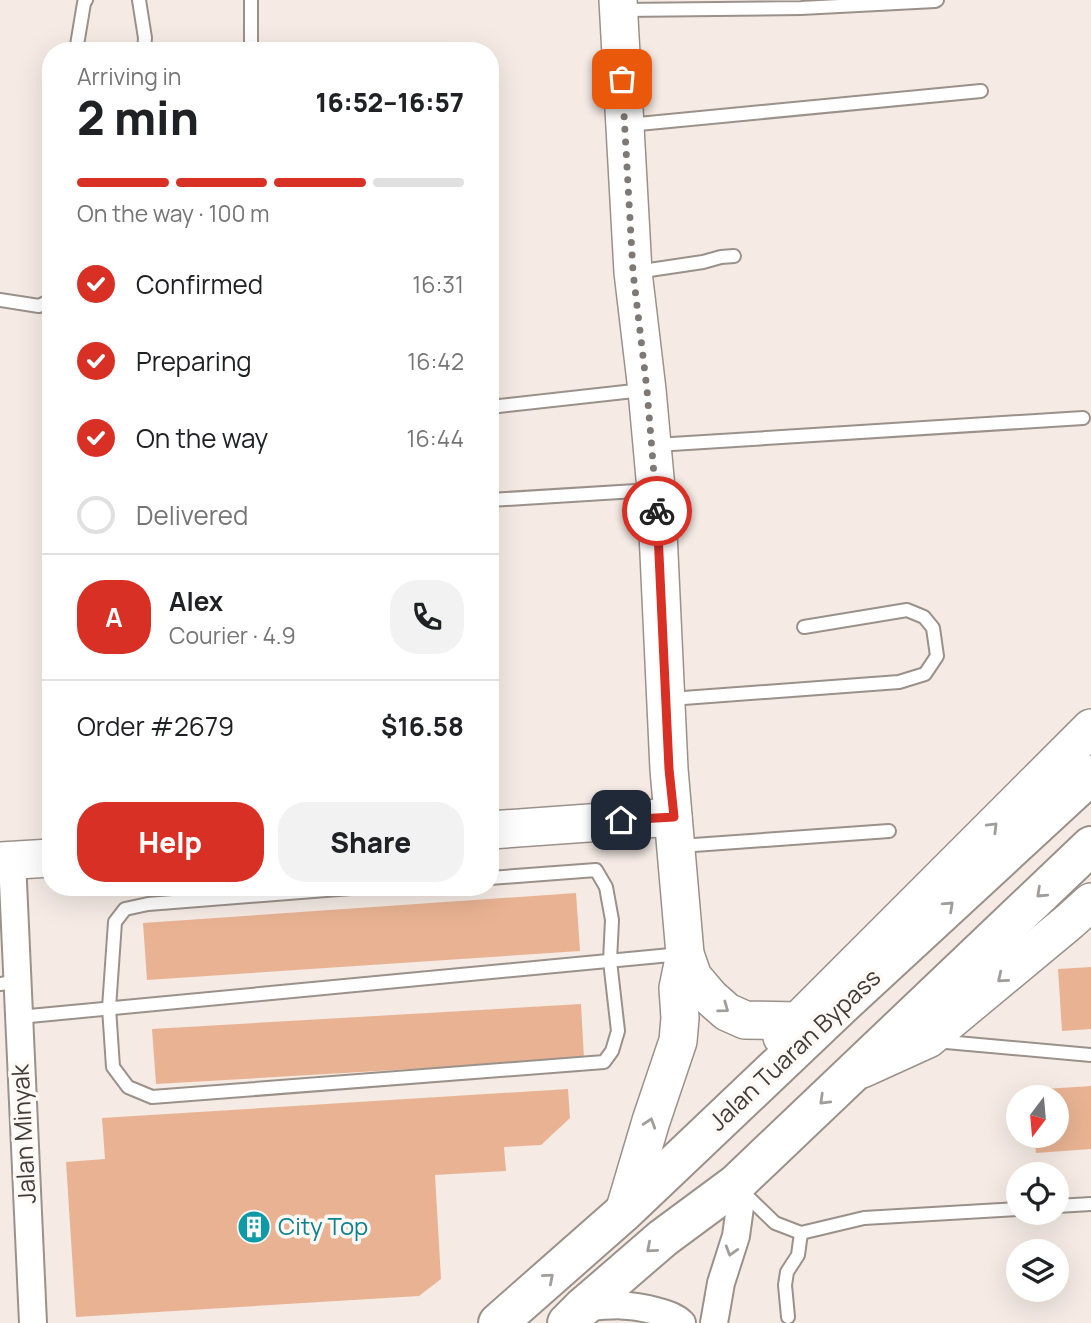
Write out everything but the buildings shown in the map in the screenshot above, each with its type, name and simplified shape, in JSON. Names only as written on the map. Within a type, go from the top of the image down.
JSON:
[{"type":"highway","name":"Jalan Tuaran Bypass","points":[[498,1323],[624,1212],[843,1004],[1091,775]]},
{"type":"highway","points":[[567,1318],[663,1238],[736,1185],[1091,846]]},
{"type":"street","points":[[618,5],[633,272],[656,489],[669,769],[685,954],[693,977],[727,1012],[745,1020],[798,1021]]},
{"type":"street","points":[[624,1212],[705,1114],[1091,728]]},
{"type":"street","points":[[499,830],[675,831]]},
{"type":"street","points":[[6,861],[42,859]]},
{"type":"street","name":"Jalan Minyak","points":[[6,861],[9,983],[19,1017],[33,1323]]},
{"type":"street","points":[[852,1073],[928,1039],[1081,916]]},
{"type":"street","points":[[624,1212],[678,1041],[681,1018],[678,988],[685,954]]},
{"type":"street","points":[[714,1323],[721,1283],[736,1236],[740,1207],[736,1185]]},
{"type":"street","points":[[567,1318],[621,1304],[640,1306],[676,1318],[682,1323]]},
{"type":"lane","points":[[78,42],[86,0]]},
{"type":"lane","points":[[139,0],[145,42]]},
{"type":"lane","points":[[251,0],[251,42]]},
{"type":"lane","points":[[618,5],[937,0]]},
{"type":"lane","points":[[624,125],[981,91]]},
{"type":"lane","points":[[633,272],[734,256]]},
{"type":"lane","points":[[0,300],[42,304]]},
{"type":"lane","points":[[499,406],[647,390]]},
{"type":"lane","points":[[652,445],[1083,418]]},
{"type":"lane","points":[[499,499],[656,489]]},
{"type":"lane","points":[[666,699],[899,682],[925,674],[937,656],[933,628],[924,617],[906,610],[804,627]]},
{"type":"lane","points":[[675,831],[889,831]]},
{"type":"lane","points":[[250,896],[148,904],[125,909],[115,922],[109,1008],[113,1067],[128,1087],[152,1097],[604,1062],[612,1051],[618,1031],[610,961],[612,920],[606,887],[596,870],[499,877]]},
{"type":"lane","points":[[19,1017],[685,954]]},
{"type":"lane","points":[[928,1039],[942,1043],[1091,1055]]},
{"type":"lane","points":[[736,1185],[775,1223],[801,1233],[864,1218],[1006,1210]]},
{"type":"lane","points":[[1069,1205],[1091,1204]]},
{"type":"lane","points":[[788,1317],[785,1285],[787,1272],[798,1255],[801,1233]]},
{"type":"way so far","points":[[622,79],[633,272],[647,390],[657,511]]},
{"type":"place","name":"City Top","points":[[254,1227]]},
{"type":"route","points":[[621,820],[674,817],[669,769],[657,511]]}]
